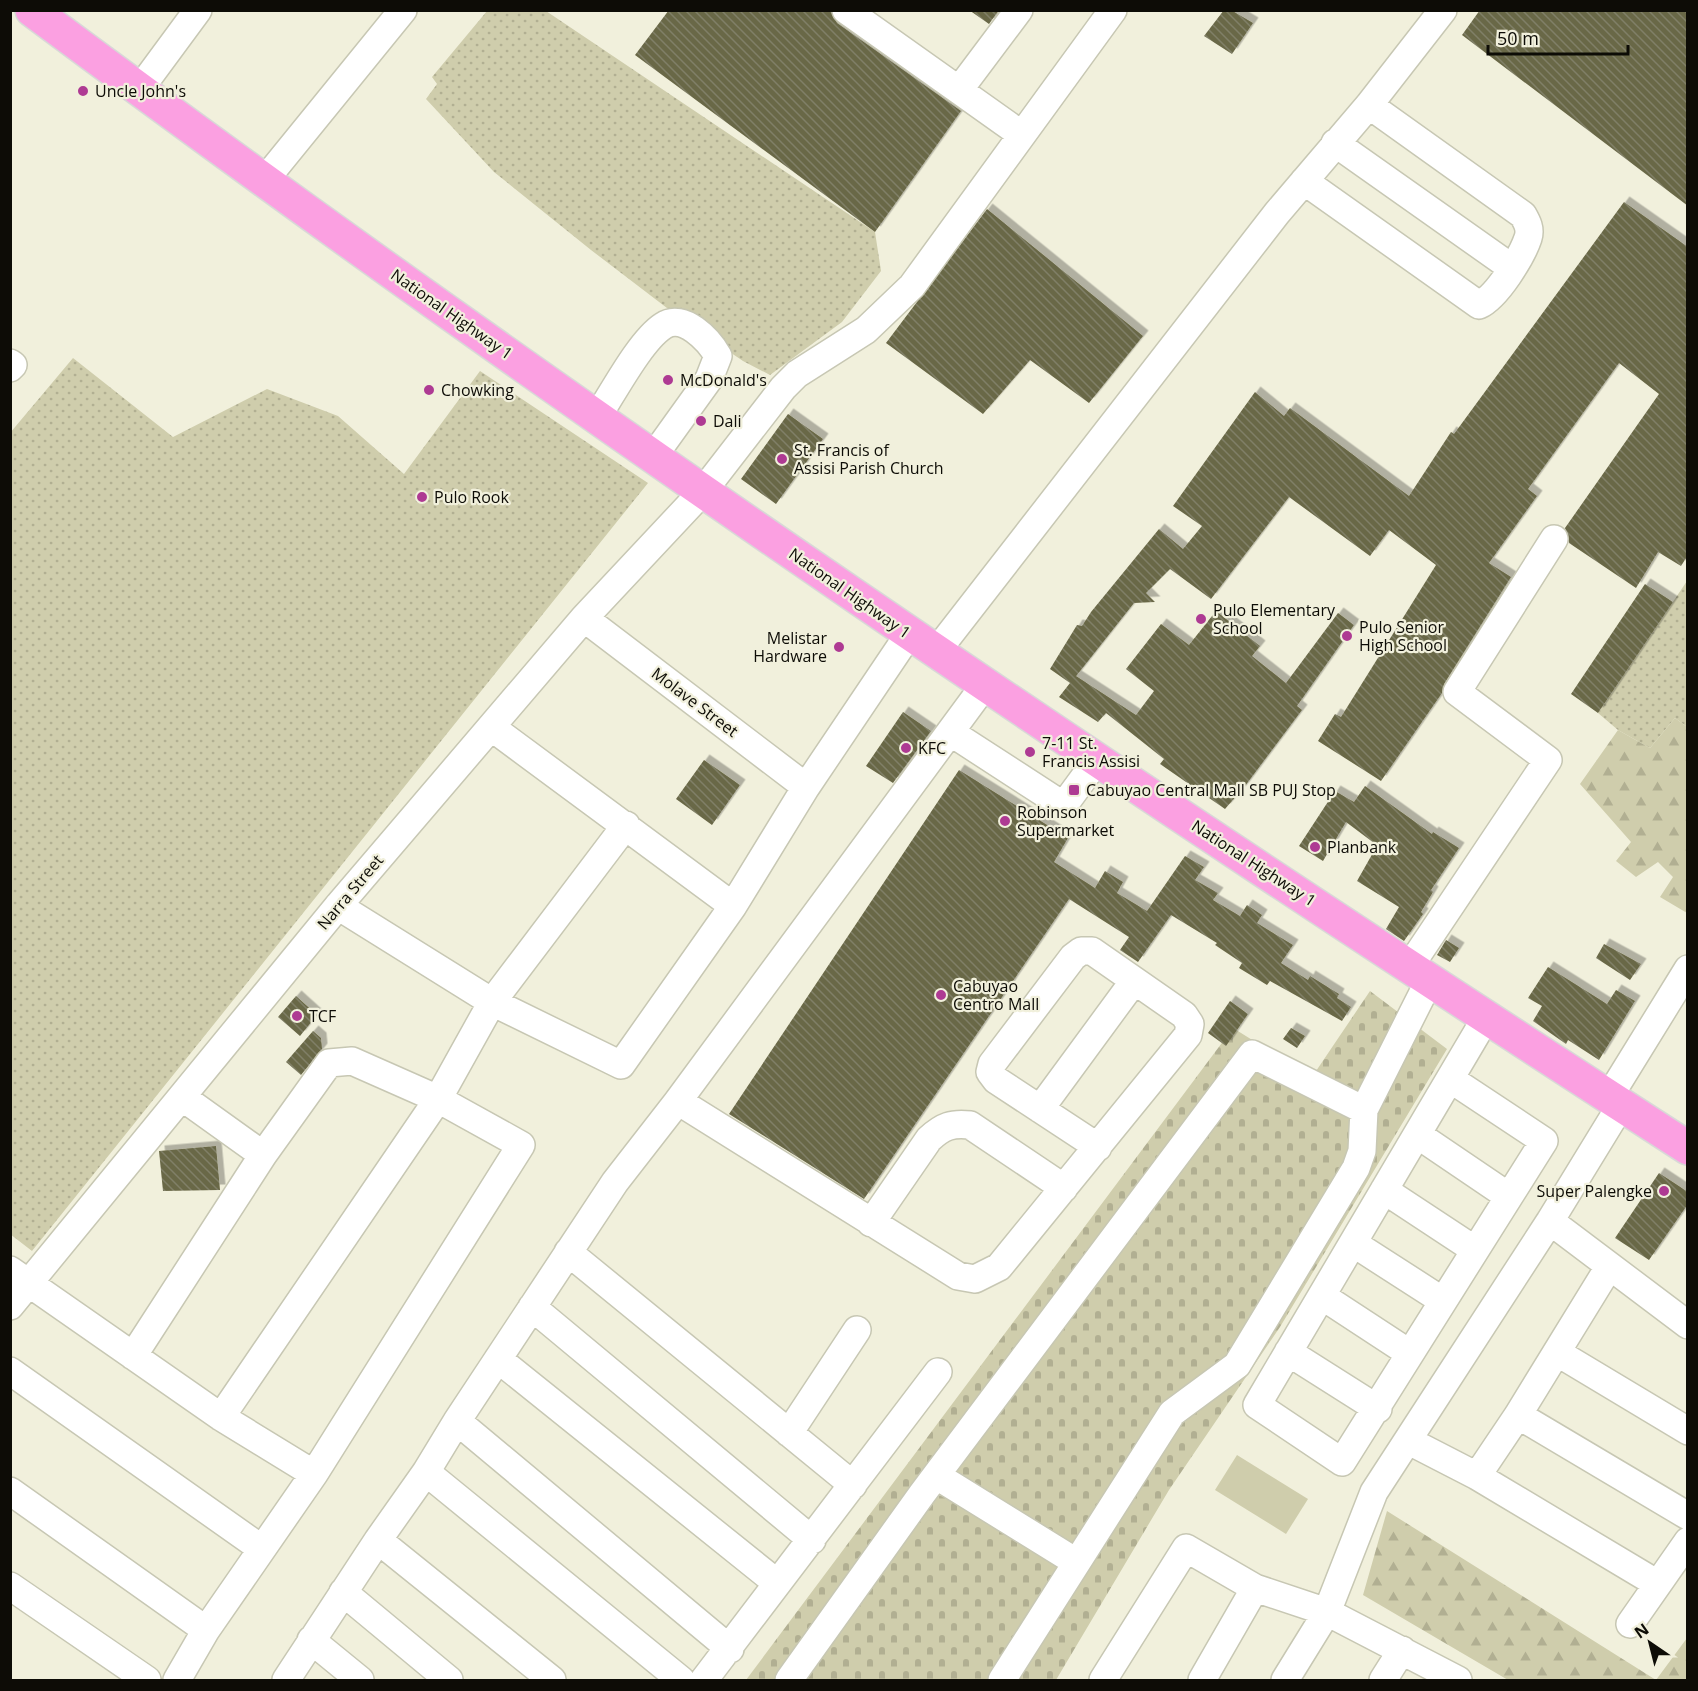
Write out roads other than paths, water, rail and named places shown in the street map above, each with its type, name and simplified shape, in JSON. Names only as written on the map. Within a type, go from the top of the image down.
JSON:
[{"type":"highway","name":"National Highway 1","points":[[32,10],[264,181],[653,457],[704,490],[984,686],[1688,1148]]},
{"type":"street","points":[[139,90],[198,10]]},
{"type":"street","points":[[264,181],[403,10]]},
{"type":"street","points":[[846,10],[1022,135]]},
{"type":"street","points":[[959,90],[1019,10]]},
{"type":"street","name":"Narra Street","points":[[10,1306],[20,1276],[182,1097],[338,906],[584,618],[704,490],[783,388],[797,374],[866,330],[912,286],[1113,10]]},
{"type":"street","points":[[338,906],[492,1002],[621,1065],[733,906],[806,787],[1335,143],[1370,105],[1443,10]]},
{"type":"street","points":[[1304,181],[1479,305],[1487,302],[1512,268],[1529,236],[1529,226],[1523,215],[1370,105]]},
{"type":"street","points":[[1335,143],[1512,268]]},
{"type":"street","points":[[597,417],[645,345],[663,326],[673,322],[692,327],[718,356],[716,364],[710,379],[653,457]]},
{"type":"street","points":[[10,363],[13,365],[10,368]]},
{"type":"street","points":[[1002,1680],[1172,1413],[1237,1365],[1356,1168],[1362,1151],[1364,1110],[1420,972],[1548,760],[1457,692],[1554,539]]},
{"type":"street","name":"Molave Street","points":[[584,618],[806,787]]},
{"type":"street","points":[[286,1680],[378,1540],[426,1472],[456,1421],[615,1182],[678,1101],[984,686]]},
{"type":"street","points":[[491,727],[627,825],[733,906]]},
{"type":"street","points":[[950,732],[1061,804],[1067,801],[1097,760]]},
{"type":"street","points":[[221,1417],[438,1099],[492,1002],[627,825]]},
{"type":"street","points":[[678,1101],[958,1276],[975,1279],[999,1267],[1065,1188],[1098,1147],[1188,1035],[1190,1024],[1184,1015],[1092,951],[1081,951],[1073,957],[992,1064],[990,1071],[996,1080],[1098,1147]]},
{"type":"street","points":[[1285,1680],[1327,1612],[1374,1492],[1550,1221],[1688,969]]},
{"type":"street","points":[[1040,1109],[1134,981]]},
{"type":"street","points":[[1452,1080],[1544,1141],[1409,1353],[1378,1409],[1342,1462],[1257,1405],[1383,1190],[1452,1080],[1487,1016]]},
{"type":"street","points":[[789,1680],[937,1476],[1252,1054],[1364,1110]]},
{"type":"street","points":[[133,1356],[263,1155],[329,1063],[352,1061],[438,1099],[521,1145],[314,1474],[206,1630],[177,1680]]},
{"type":"street","points":[[182,1097],[263,1155]]},
{"type":"street","points":[[871,1223],[929,1139],[940,1129],[954,1123],[970,1125],[1065,1188]]},
{"type":"street","points":[[1418,1135],[1508,1196]]},
{"type":"street","points":[[1383,1190],[1475,1250]]},
{"type":"street","points":[[1550,1221],[1688,1325]]},
{"type":"street","points":[[1353,1243],[1443,1301]]},
{"type":"street","points":[[568,1252],[853,1485]]},
{"type":"street","points":[[1477,1476],[1558,1353],[1609,1267]]},
{"type":"street","points":[[20,1276],[221,1417],[314,1474]]},
{"type":"street","points":[[1322,1296],[1409,1353]]},
{"type":"street","points":[[532,1307],[812,1540]]},
{"type":"street","points":[[789,1432],[857,1330]]},
{"type":"street","points":[[1288,1352],[1378,1409]]},
{"type":"street","points":[[1558,1353],[1688,1431]]},
{"type":"street","points":[[498,1359],[777,1583]]},
{"type":"street","points":[[10,1371],[262,1549]]},
{"type":"street","points":[[704,1680],[938,1372]]},
{"type":"street","points":[[1518,1415],[1688,1516]]},
{"type":"street","points":[[456,1421],[730,1648]]},
{"type":"street","points":[[1409,1441],[1477,1476],[1656,1583]]},
{"type":"street","points":[[426,1472],[681,1680]]},
{"type":"street","points":[[937,1476],[1076,1562]]},
{"type":"street","points":[[10,1491],[206,1630]]},
{"type":"street","points":[[378,1540],[552,1680]]},
{"type":"street","points":[[1630,1624],[1656,1583],[1688,1541]]},
{"type":"street","points":[[1113,1677],[1186,1548],[1256,1588],[1327,1612],[1458,1680]]},
{"type":"street","points":[[10,1586],[147,1680]]},
{"type":"street","points":[[1202,1680],[1256,1588]]},
{"type":"street","points":[[343,1592],[449,1680]]},
{"type":"street","points":[[312,1640],[360,1680]]},
{"type":"street","points":[[1383,1680],[1402,1650]]},
{"type":"place","name":"Uncle John's","points":[[83,91]]},
{"type":"place","name":"McDonald's","points":[[668,380]]},
{"type":"place","name":"Chowking","points":[[429,390]]},
{"type":"place","name":"Dali","points":[[701,421]]},
{"type":"place","name":"St. Francis of Assisi Parish Church","points":[[782,459]]},
{"type":"place","name":"Pulo Rook","points":[[422,497]]},
{"type":"place","name":"Pulo Elementary School","points":[[1201,619]]},
{"type":"place","name":"Pulo Senior High School","points":[[1347,636]]},
{"type":"place","name":"Melistar Hardware","points":[[839,647]]},
{"type":"place","name":"KFC","points":[[906,748]]},
{"type":"place","name":"7-11 St. Francis Assisi","points":[[1030,752]]},
{"type":"place","name":"Cabuyao Central Mall SB PUJ Stop","points":[[1074,790]]},
{"type":"place","name":"Robinson Supermarket","points":[[1005,821]]},
{"type":"place","name":"Planbank","points":[[1315,847]]},
{"type":"place","name":"Cabuyao Centro Mall","points":[[941,995]]},
{"type":"place","name":"TCF","points":[[297,1016]]},
{"type":"place","name":"Super Palengke","points":[[1664,1191]]}]
